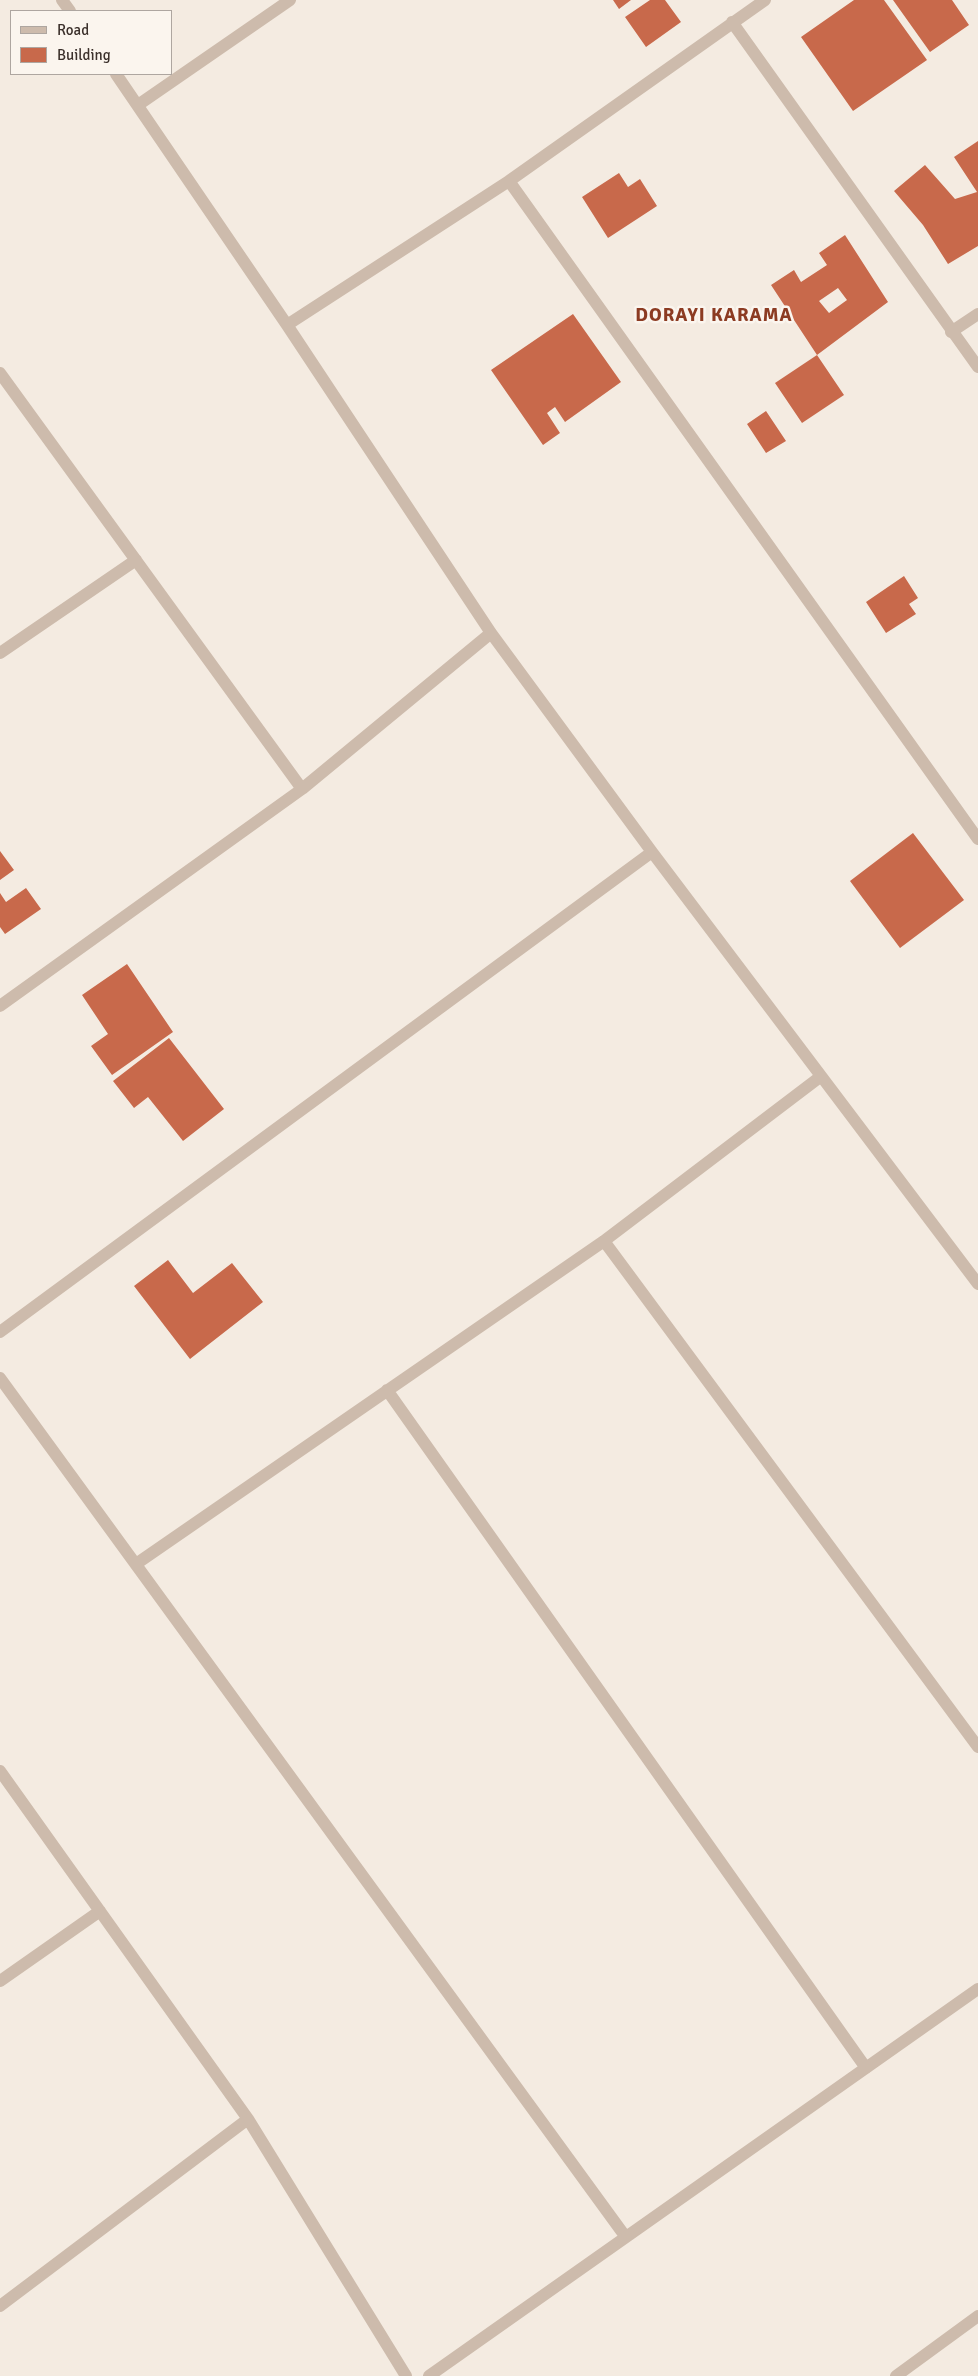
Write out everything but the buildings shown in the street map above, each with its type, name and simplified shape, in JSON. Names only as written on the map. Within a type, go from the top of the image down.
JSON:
[{"type":"street","points":[[138,104],[290,0]]},
{"type":"street","points":[[287,325],[509,181],[765,0]]},
{"type":"street","points":[[732,22],[951,332],[978,367]]},
{"type":"street","points":[[117,75],[287,325],[490,633],[820,1077],[978,1284]]},
{"type":"street","points":[[509,181],[978,839]]},
{"type":"street","points":[[951,332],[978,314]]},
{"type":"street","points":[[0,373],[302,789]]},
{"type":"street","points":[[0,654],[136,560]]},
{"type":"street","points":[[0,1006],[302,789],[490,633]]},
{"type":"street","points":[[0,1332],[652,852]]},
{"type":"street","points":[[136,1564],[604,1241],[820,1077]]},
{"type":"street","points":[[604,1241],[978,1747]]},
{"type":"street","points":[[0,1378],[625,2236]]},
{"type":"street","points":[[387,1390],[866,2068]]},
{"type":"street","points":[[0,1771],[248,2119],[406,2376]]},
{"type":"street","points":[[0,1981],[100,1911]]},
{"type":"street","points":[[429,2376],[625,2236],[978,1989]]},
{"type":"street","points":[[0,2306],[248,2119]]},
{"type":"street","points":[[896,2376],[978,2316]]},
{"type":"district","name":"DORAYI KARAMA","points":[[714,316]]}]
